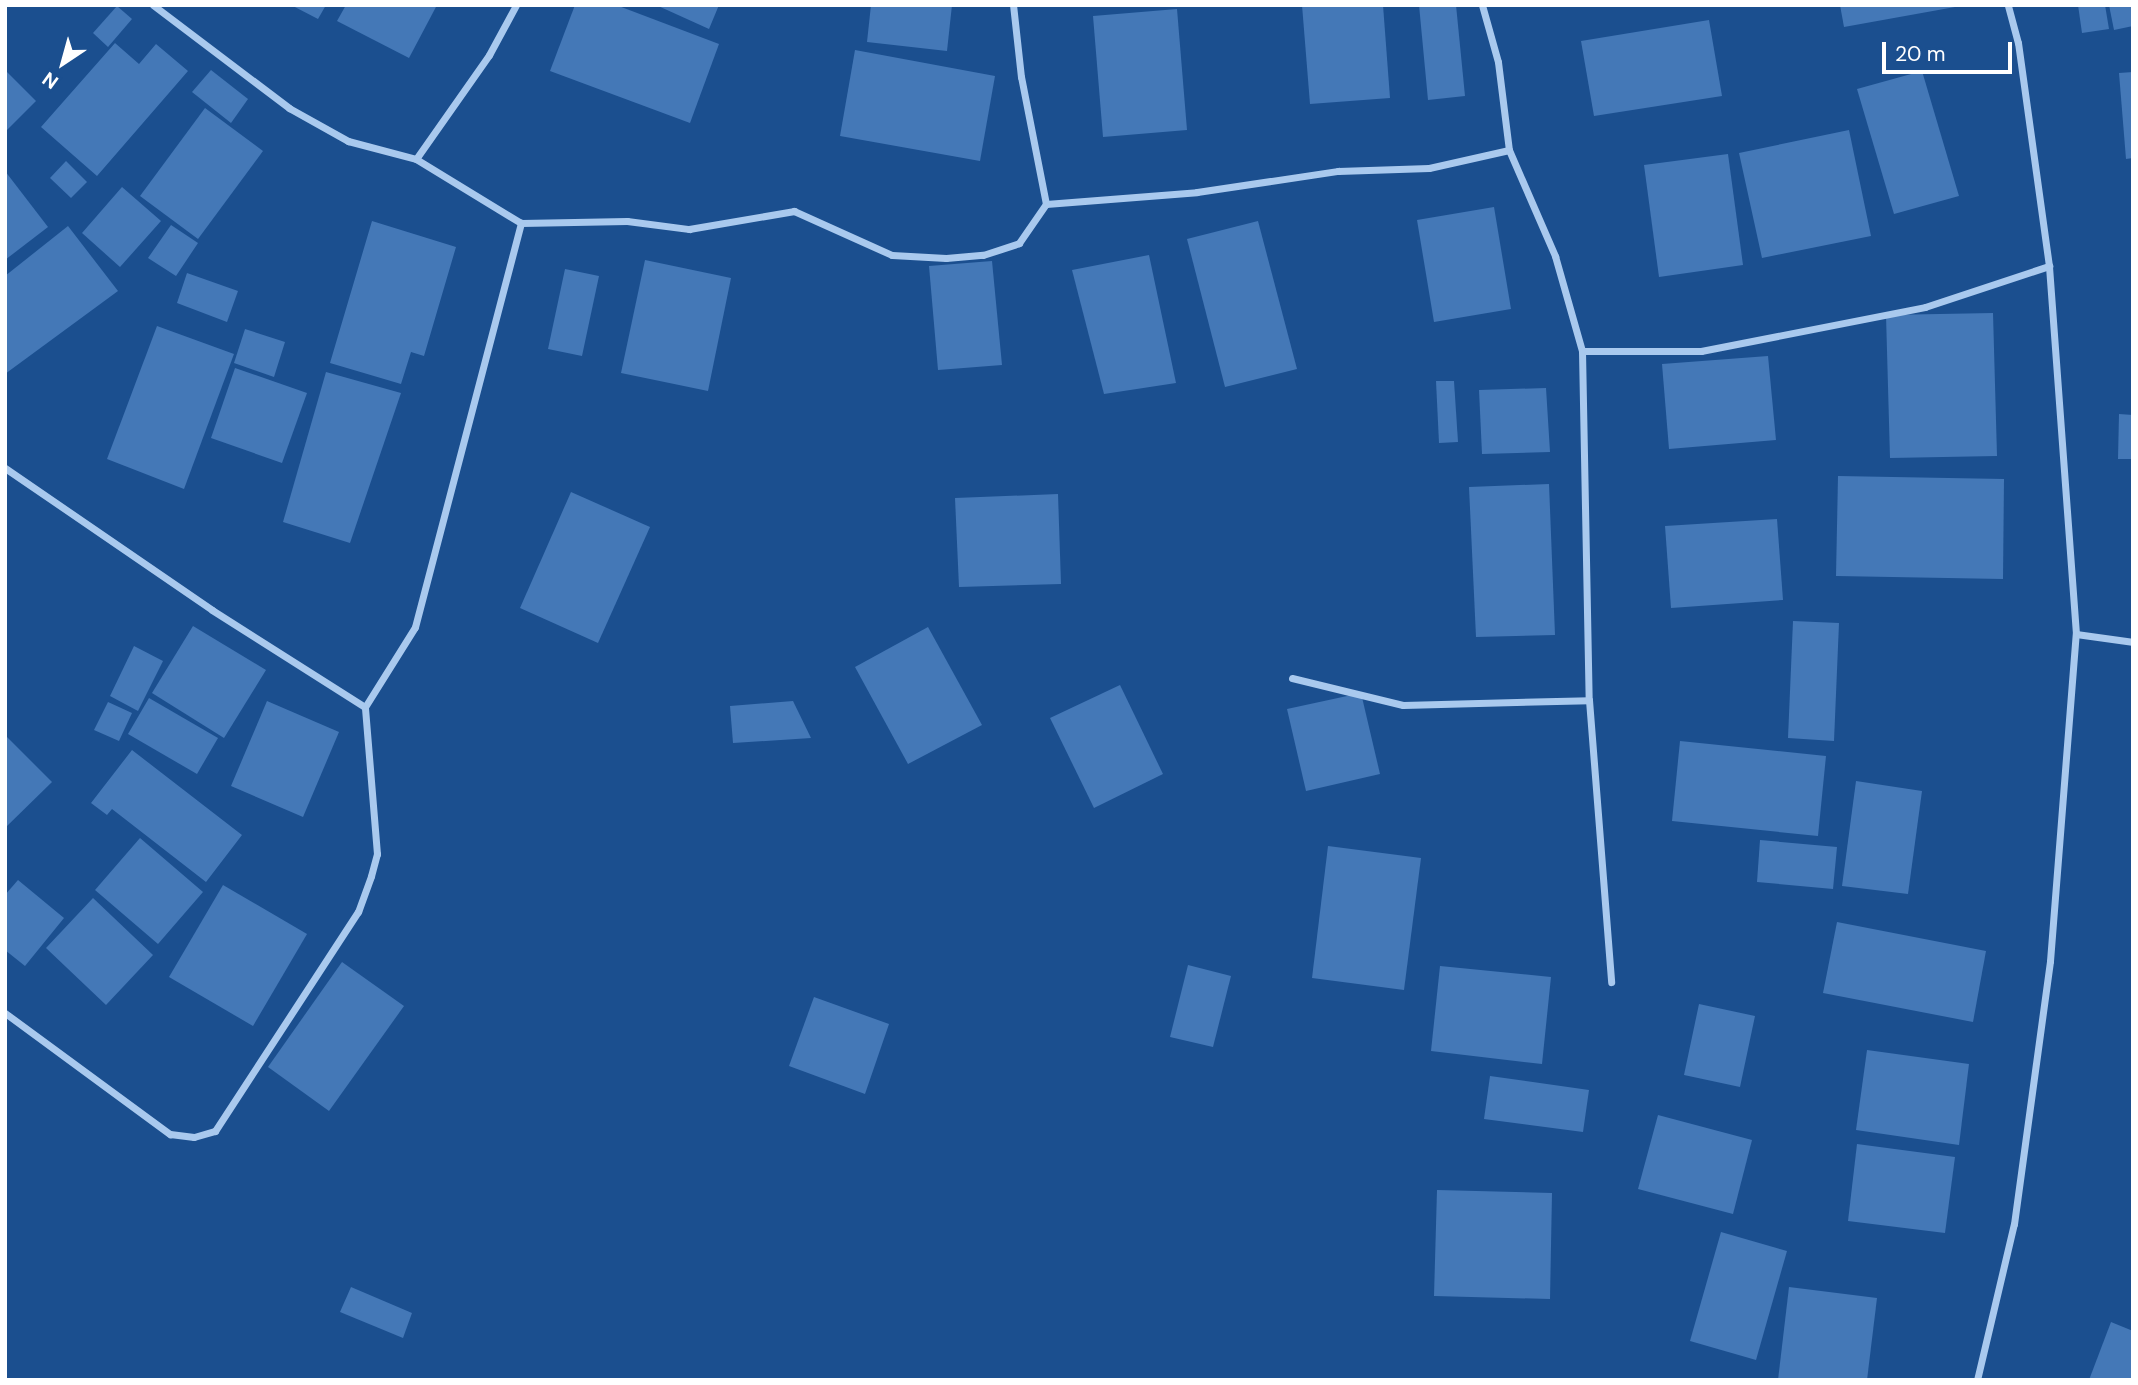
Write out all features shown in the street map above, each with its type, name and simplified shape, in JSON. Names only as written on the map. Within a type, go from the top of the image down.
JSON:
[{"type":"street","points":[[153,5],[289,108],[348,141],[416,159],[521,223],[627,221],[689,229],[794,211],[892,255],[946,258],[983,255],[1019,243],[1046,204],[1021,77],[1013,5]]},
{"type":"street","points":[[416,159],[489,55],[516,5]]},
{"type":"street","points":[[1482,5],[1498,62],[1510,150],[1555,256],[1582,351],[1589,700],[1611,982]]},
{"type":"street","points":[[1977,1380],[2014,1224],[2050,961],[2076,634],[2049,265],[2018,43],[2008,5]]},
{"type":"street","points":[[1046,204],[1197,192],[1338,171],[1429,168],[1510,150]]},
{"type":"street","points":[[5,1013],[170,1134],[194,1137],[215,1131],[358,912],[371,876],[377,854],[365,707],[415,626],[521,223]]},
{"type":"street","points":[[1582,351],[1701,351],[1925,307],[2049,265]]},
{"type":"street","points":[[5,468],[212,610],[365,707]]},
{"type":"street","points":[[2076,634],[2133,642]]},
{"type":"street","points":[[1292,678],[1403,705],[1589,700]]},
{"type":"building","points":[[291,5],[326,5],[318,19]]},
{"type":"building","points":[[346,5],[437,5],[409,58],[337,21]]},
{"type":"building","points":[[575,5],[616,5],[719,44],[690,123],[550,71]]},
{"type":"building","points":[[656,5],[719,5],[709,29]]},
{"type":"building","points":[[871,5],[952,5],[947,51],[867,42]]},
{"type":"building","points":[[1302,5],[1383,5],[1390,98],[1310,104]]},
{"type":"building","points":[[1419,5],[1456,5],[1465,96],[1428,100]]},
{"type":"building","points":[[1840,5],[1955,5],[1955,7],[1844,27]]},
{"type":"building","points":[[2078,5],[2105,5],[2109,29],[2082,33]]},
{"type":"building","points":[[2109,5],[2133,5],[2133,26],[2114,30]]},
{"type":"building","points":[[117,6],[132,19],[108,47],[93,33]]},
{"type":"building","points":[[1177,9],[1187,130],[1103,137],[1093,16]]},
{"type":"building","points":[[1709,20],[1722,96],[1594,116],[1581,41]]},
{"type":"building","points":[[115,43],[139,64],[156,44],[188,71],[97,176],[41,127]]},
{"type":"building","points":[[855,50],[995,76],[980,161],[840,136]]},
{"type":"building","points":[[5,70],[36,101],[5,132]]},
{"type":"building","points":[[211,70],[248,99],[231,123],[192,92]]},
{"type":"building","points":[[1922,71],[1959,196],[1894,214],[1857,89]]},
{"type":"building","points":[[2133,72],[2133,158],[2126,159],[2119,73]]},
{"type":"building","points":[[205,108],[263,151],[198,239],[140,196]]},
{"type":"building","points":[[1849,130],[1871,236],[1762,258],[1739,153]]},
{"type":"building","points":[[1728,154],[1743,265],[1659,277],[1644,165]]},
{"type":"building","points":[[66,161],[87,182],[71,198],[50,178]]},
{"type":"building","points":[[5,171],[48,227],[5,260]]},
{"type":"building","points":[[122,187],[161,221],[120,267],[82,233]]},
{"type":"building","points":[[1494,207],[1511,309],[1434,322],[1417,220]]},
{"type":"building","points":[[372,221],[456,247],[424,356],[411,352],[401,384],[330,363]]},
{"type":"building","points":[[1258,221],[1297,369],[1225,387],[1187,239]]},
{"type":"building","points":[[171,225],[198,243],[176,276],[148,258]]},
{"type":"building","points":[[68,226],[118,291],[5,374],[5,276]]},
{"type":"building","points":[[1149,255],[1176,383],[1104,394],[1072,270]]},
{"type":"building","points":[[645,260],[731,278],[708,391],[621,373]]},
{"type":"building","points":[[992,261],[1002,365],[938,370],[929,266]]},
{"type":"building","points":[[565,269],[599,276],[582,356],[548,349]]},
{"type":"building","points":[[187,273],[238,291],[227,322],[177,303]]},
{"type":"building","points":[[1993,313],[1997,456],[1890,458],[1886,315]]},
{"type":"building","points":[[157,326],[234,354],[184,489],[107,459]]},
{"type":"building","points":[[245,329],[285,342],[274,377],[234,363]]},
{"type":"building","points":[[1768,356],[1776,440],[1669,449],[1662,364]]},
{"type":"building","points":[[235,368],[307,393],[282,463],[211,438]]},
{"type":"building","points":[[326,372],[401,393],[350,543],[283,522]]},
{"type":"building","points":[[1436,381],[1454,381],[1458,442],[1439,443]]},
{"type":"building","points":[[1546,388],[1550,452],[1482,454],[1479,390]]},
{"type":"building","points":[[2119,414],[2133,415],[2133,459],[2118,459]]},
{"type":"building","points":[[1838,476],[2004,479],[2003,579],[1836,576]]},
{"type":"building","points":[[1549,484],[1555,635],[1476,637],[1469,487]]},
{"type":"building","points":[[571,492],[650,527],[598,643],[520,608]]},
{"type":"building","points":[[1058,494],[1061,584],[959,587],[955,498]]},
{"type":"building","points":[[1777,519],[1783,600],[1671,608],[1665,526]]},
{"type":"building","points":[[1793,621],[1839,623],[1834,741],[1788,738]]},
{"type":"building","points":[[193,626],[266,670],[224,738],[152,693]]},
{"type":"building","points":[[928,627],[982,725],[908,764],[855,667]]},
{"type":"building","points":[[134,646],[163,661],[138,711],[110,696]]},
{"type":"building","points":[[1120,685],[1163,774],[1094,808],[1050,718]]},
{"type":"building","points":[[1361,693],[1380,774],[1306,791],[1287,709]]},
{"type":"building","points":[[149,698],[218,738],[197,774],[128,734]]},
{"type":"building","points":[[267,701],[339,732],[303,817],[231,786]]},
{"type":"building","points":[[793,701],[811,738],[733,743],[730,706]]},
{"type":"building","points":[[108,702],[132,713],[119,741],[94,730]]},
{"type":"building","points":[[5,735],[52,782],[5,828]]},
{"type":"building","points":[[1680,741],[1826,756],[1818,836],[1672,821]]},
{"type":"building","points":[[132,750],[242,835],[206,882],[112,809],[107,815],[91,803]]},
{"type":"building","points":[[1856,781],[1922,791],[1908,894],[1842,886]]},
{"type":"building","points":[[140,838],[203,892],[158,944],[95,890]]},
{"type":"building","points":[[1760,840],[1837,847],[1833,889],[1757,882]]},
{"type":"building","points":[[1328,846],[1421,858],[1404,990],[1312,978]]},
{"type":"building","points":[[18,880],[64,918],[25,966],[5,950],[5,895]]},
{"type":"building","points":[[223,885],[307,934],[253,1026],[169,977]]},
{"type":"building","points":[[93,898],[153,955],[106,1005],[46,948]]},
{"type":"building","points":[[1837,922],[1986,951],[1973,1022],[1823,993]]},
{"type":"building","points":[[342,962],[404,1006],[329,1111],[268,1067]]},
{"type":"building","points":[[1188,965],[1231,976],[1213,1047],[1170,1037]]},
{"type":"building","points":[[1440,966],[1551,977],[1542,1064],[1431,1051]]},
{"type":"building","points":[[814,997],[889,1024],[865,1094],[789,1066]]},
{"type":"building","points":[[1699,1004],[1755,1016],[1740,1087],[1684,1075]]},
{"type":"building","points":[[1867,1050],[1969,1064],[1959,1145],[1856,1130]]},
{"type":"building","points":[[1490,1076],[1589,1090],[1583,1132],[1484,1119]]},
{"type":"building","points":[[1658,1115],[1752,1140],[1733,1214],[1638,1189]]},
{"type":"building","points":[[1857,1144],[1955,1157],[1945,1233],[1848,1221]]},
{"type":"building","points":[[1437,1190],[1552,1193],[1550,1299],[1434,1296]]},
{"type":"building","points":[[1721,1232],[1787,1251],[1756,1360],[1690,1341]]},
{"type":"building","points":[[351,1287],[412,1313],[403,1338],[340,1312]]},
{"type":"building","points":[[1789,1287],[1877,1298],[1867,1380],[1778,1380]]},
{"type":"building","points":[[2111,1322],[2133,1331],[2133,1380],[2089,1380]]}]
